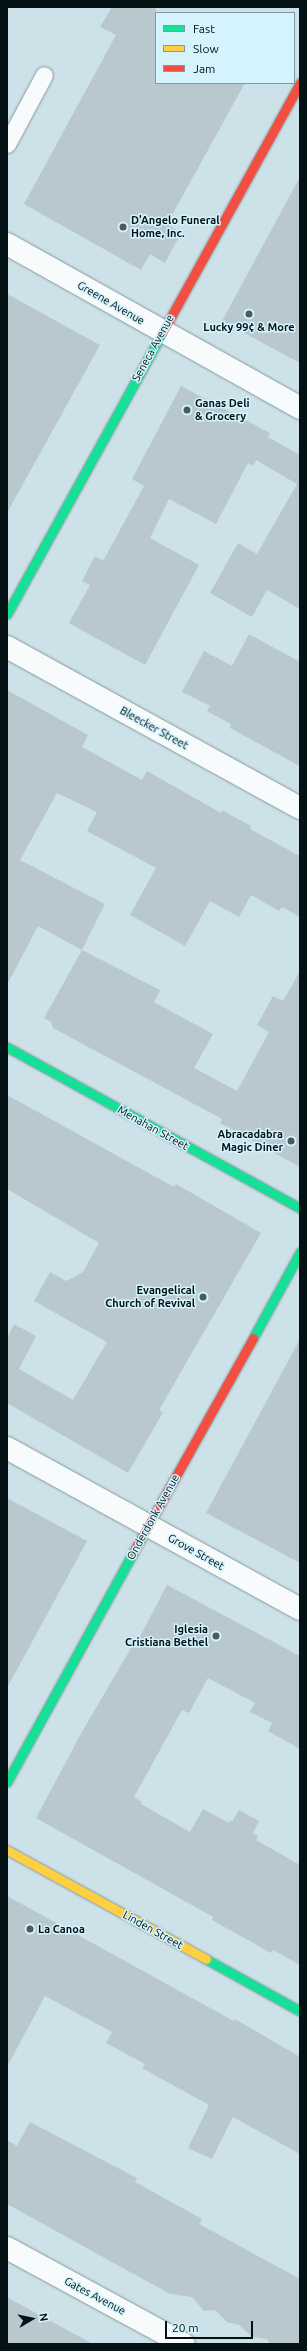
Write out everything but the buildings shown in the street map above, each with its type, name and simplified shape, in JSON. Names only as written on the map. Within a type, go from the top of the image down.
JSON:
[{"type":"street","name":"Seneca Avenue","points":[[7,614],[300,83]]},
{"type":"street","name":"Greene Avenue","points":[[7,244],[300,408]]},
{"type":"street","name":"Bleecker Street","points":[[7,647],[300,808]]},
{"type":"street","name":"Menahan Street","points":[[7,1047],[300,1208]]},
{"type":"street","name":"Onderdonk Avenue","points":[[7,1782],[300,1252]]},
{"type":"street","name":"Grove Street","points":[[7,1448],[300,1609]]},
{"type":"street","name":"Linden Street","points":[[7,1850],[300,2011]]},
{"type":"street","name":"Gates Avenue","points":[[7,2248],[184,2344]]},
{"type":"lane","points":[[7,144],[44,75]]},
{"type":"traffic: fast","points":[[7,614],[162,333]]},
{"type":"traffic: fast","points":[[7,1047],[300,1208]]},
{"type":"traffic: fast","points":[[253,1338],[300,1252]]},
{"type":"traffic: fast","points":[[7,1782],[134,1551]]},
{"type":"traffic: fast","points":[[206,1959],[300,2011]]},
{"type":"traffic: slow","points":[[7,1850],[206,1959]]},
{"type":"traffic: jam","points":[[162,333],[300,83]]},
{"type":"traffic: jam","points":[[134,1551],[253,1338]]},
{"type":"place","name":"D'Angelo Funeral Home, Inc.","points":[[123,227]]},
{"type":"place","name":"Lucky 99¢ & More","points":[[249,314]]},
{"type":"place","name":"Ganas Deli & Grocery","points":[[187,410]]},
{"type":"place","name":"Abracadabra Magic Diner","points":[[291,1141]]},
{"type":"place","name":"Evangelical Church of Revival","points":[[203,1297]]},
{"type":"place","name":"Iglesia Cristiana Bethel","points":[[216,1636]]},
{"type":"place","name":"La Canoa","points":[[30,1929]]}]
